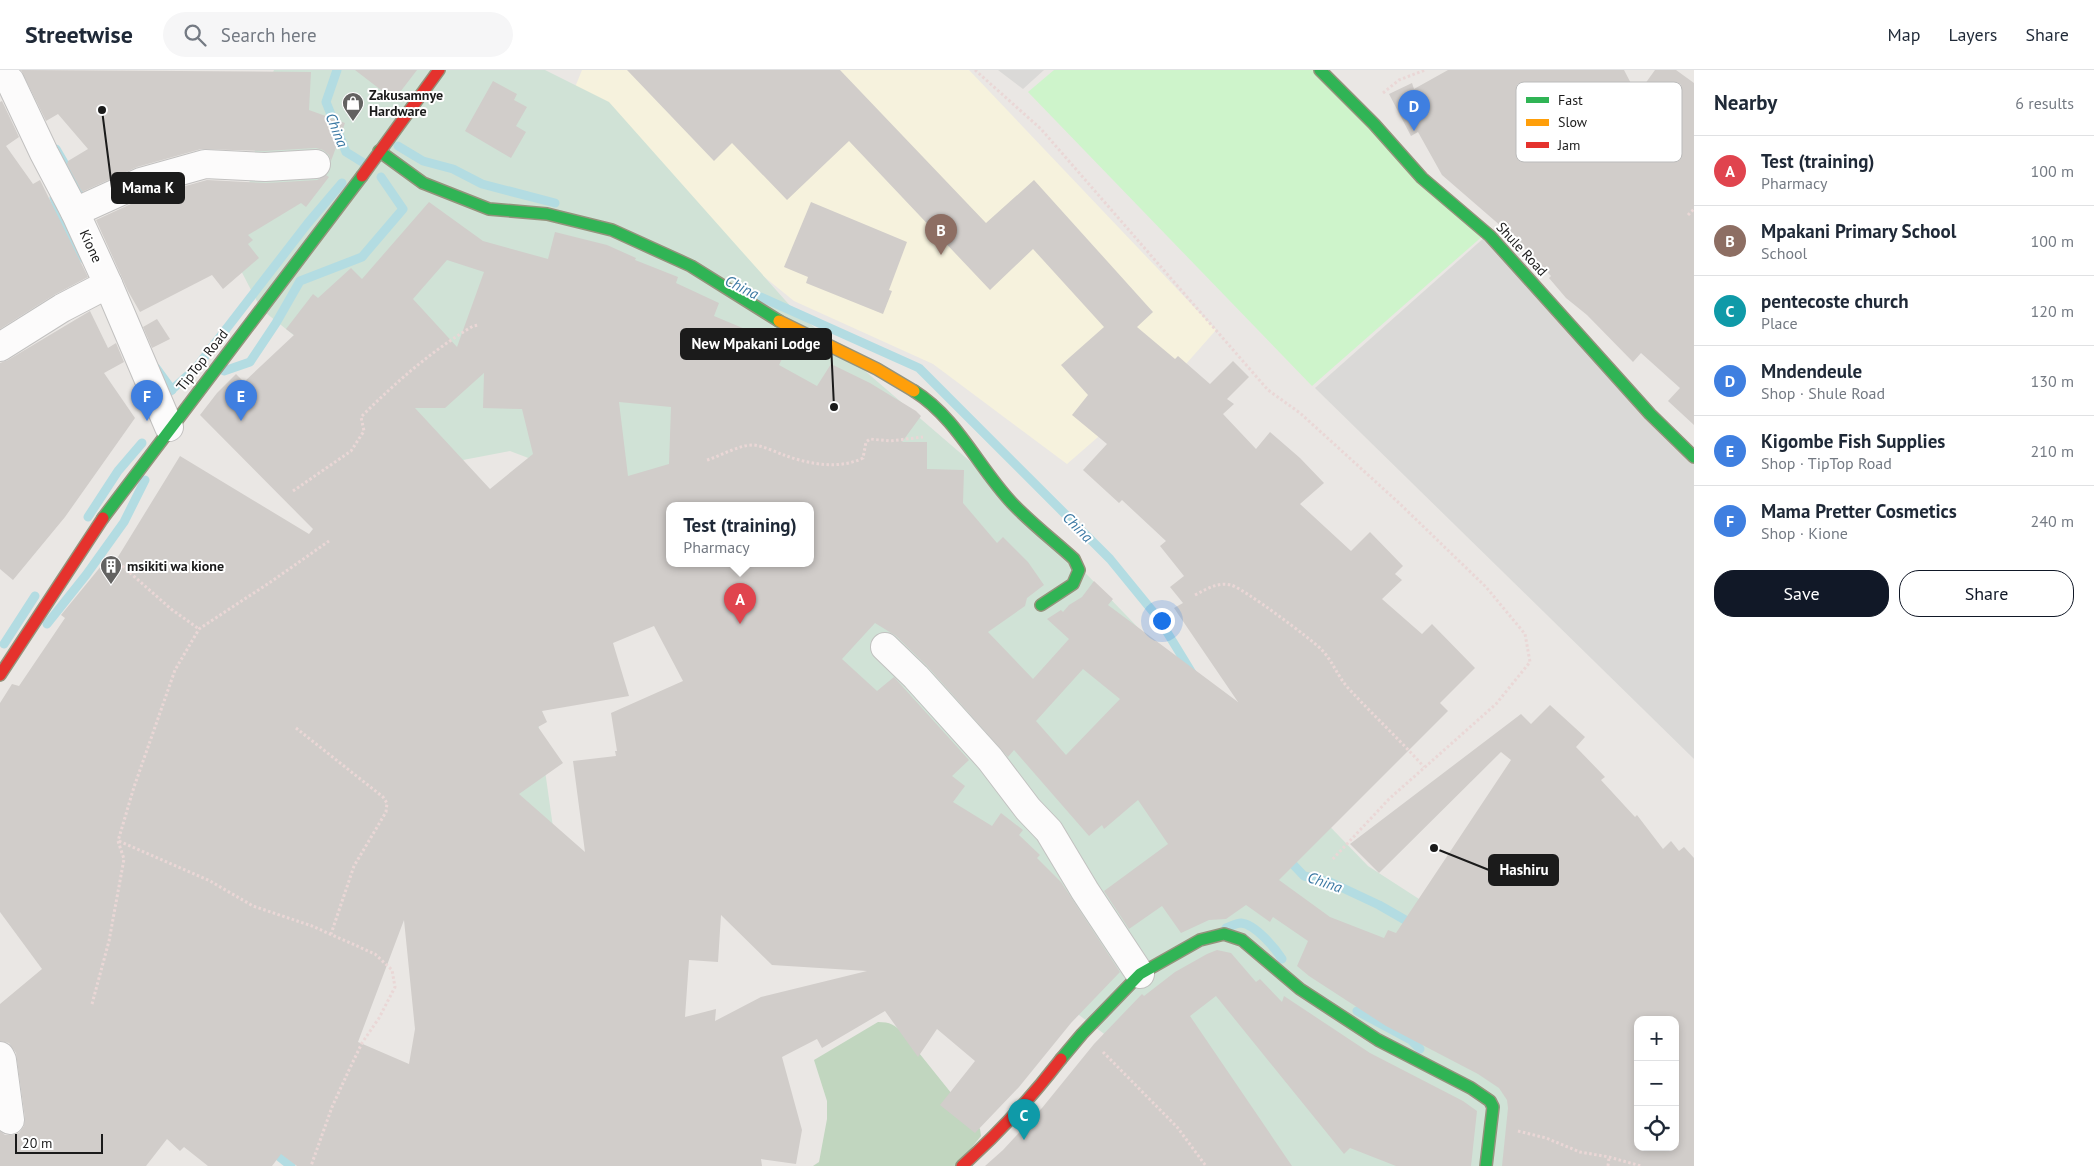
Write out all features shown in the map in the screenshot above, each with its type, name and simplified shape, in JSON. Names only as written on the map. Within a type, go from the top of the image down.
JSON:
[{"type":"street","name":"TipTop Road","points":[[0,675],[88,538],[169,427],[335,214],[439,70]]},
{"type":"street","name":"Shule Road","points":[[1320,70],[1374,124],[1422,178],[1490,236],[1650,414],[1694,457]]},
{"type":"street","name":"Kione","points":[[0,71],[10,81],[44,153],[75,212],[169,427]]},
{"type":"street","points":[[379,151],[423,183],[489,209],[547,214],[612,230],[671,256],[698,270],[771,317],[877,369],[924,398],[956,429],[1011,502],[1067,552],[1078,565],[1079,570],[1073,584],[1041,605]]},
{"type":"street","points":[[75,212],[141,182],[205,164],[265,167],[316,164]]},
{"type":"street","points":[[0,347],[62,308],[108,284]]},
{"type":"street","points":[[885,646],[916,677],[990,759],[1002,777],[1049,831],[1085,891],[1140,974]]},
{"type":"street","points":[[962,1166],[992,1139],[1032,1097],[1082,1034],[1140,974],[1200,940],[1224,934],[1242,940],[1300,989],[1378,1040],[1485,1097],[1493,1107],[1486,1166]]},
{"type":"street","points":[[0,1056],[10,1120]]},
{"type":"path","points":[[975,70],[1041,129],[1268,390],[1300,413],[1406,509],[1486,587],[1524,634],[1530,662],[1496,704],[1389,799],[1331,861]]},
{"type":"path","points":[[1374,124],[1379,99],[1387,88],[1399,80],[1425,70]]},
{"type":"path","points":[[1688,215],[1694,208]]},
{"type":"path","points":[[293,491],[351,451],[364,431],[361,417],[396,382],[440,346],[473,326],[478,325]]},
{"type":"path","points":[[707,460],[739,446],[756,445],[810,462],[828,465],[848,464],[862,458],[866,442],[870,439],[890,441],[956,429]]},
{"type":"path","points":[[88,538],[171,609],[199,629]]},
{"type":"path","points":[[92,1004],[109,940],[124,859],[118,841],[160,706],[175,670],[199,629],[329,541]]},
{"type":"path","points":[[1195,595],[1214,585],[1224,585],[1233,586],[1253,597],[1322,649],[1340,680],[1396,734],[1424,767]]},
{"type":"path","points":[[296,728],[383,797],[387,803],[386,812],[354,866],[331,934]]},
{"type":"path","points":[[118,841],[210,881],[253,906],[331,934],[375,954],[392,970],[395,986],[380,1018],[362,1043],[349,1070],[332,1107],[311,1166]]},
{"type":"path","points":[[1082,1034],[1116,1064],[1178,1127],[1206,1166]]},
{"type":"path","points":[[1490,1128],[1525,1131],[1580,1152],[1609,1157],[1641,1166]]},
{"type":"path","points":[[1608,1166],[1609,1157]]},
{"type":"shaded area","points":[[582,70],[969,70],[1216,330],[1171,381],[1151,391],[1067,464],[933,364],[794,301],[681,209],[569,102]]},
{"type":"shaded area","points":[[998,70],[1044,70],[1023,89]]},
{"type":"shaded area","points":[[1486,236],[1694,450],[1694,759],[1315,388]]},
{"type":"green space","points":[[274,70],[545,70],[609,102],[793,309],[1015,500],[1368,866],[1501,952],[1684,1012],[1694,1166],[1290,1166],[1216,1118],[926,900],[727,580],[708,567],[814,567],[814,502],[666,502],[666,504],[573,475],[510,451],[463,460],[517,573],[601,1166],[336,369],[261,309],[236,261],[265,91]]},
{"type":"green space","points":[[1054,70],[1321,70],[1485,234],[1312,386],[1028,92]]},
{"type":"green space","points":[[878,1022],[892,1024],[903,1033],[980,1129],[981,1136],[957,1166],[813,1166],[819,1162],[827,1119],[827,1101],[814,1060]]},
{"type":"building","points":[[21,70],[311,72],[309,110],[345,123],[331,161],[329,155],[323,150],[316,148],[265,151],[201,149],[137,167],[82,192],[67,164],[68,161],[88,149],[58,114],[46,121]]},
{"type":"building","points":[[355,70],[417,70],[394,100]]},
{"type":"building","points":[[627,70],[840,70],[986,223],[1034,180],[1153,312],[1137,327],[1175,359],[1178,356],[1210,384],[1233,361],[1249,377],[1227,399],[1234,404],[1223,414],[1256,449],[1270,432],[1300,458],[1324,483],[1300,504],[1351,551],[1370,532],[1403,566],[1395,574],[1402,580],[1382,599],[1422,634],[1432,624],[1475,668],[1440,703],[1448,711],[1279,880],[1330,917],[1384,938],[1388,930],[1396,933],[1511,760],[1501,752],[1379,873],[1350,844],[1521,714],[1531,724],[1550,705],[1585,737],[1576,747],[1605,777],[1601,780],[1635,817],[1637,815],[1663,849],[1671,841],[1679,851],[1684,847],[1694,858],[1694,1166],[1502,1166],[1508,1108],[1507,1100],[1499,1088],[1478,1074],[1386,1026],[1309,976],[1297,966],[1308,941],[1273,917],[1270,922],[1246,905],[1226,919],[1209,920],[1181,933],[1162,906],[1129,929],[1104,891],[1168,844],[1138,800],[1104,829],[1102,825],[1089,836],[1014,750],[1008,757],[927,666],[896,636],[875,623],[842,659],[877,691],[894,677],[969,760],[952,776],[965,786],[953,802],[992,826],[1001,813],[1023,830],[1019,835],[1040,855],[1037,858],[1061,882],[1120,972],[1071,1023],[1019,1087],[975,1133],[940,1105],[975,1061],[937,1029],[918,1057],[885,1011],[822,1048],[817,1039],[782,1057],[802,1130],[796,1164],[761,1159],[762,1166],[297,1166],[281,1154],[272,1166],[208,1166],[184,1147],[180,1151],[167,1139],[146,1166],[0,1166],[0,1131],[5,1135],[19,1133],[24,1126],[25,1118],[16,1053],[9,1043],[0,1041],[0,1004],[42,969],[0,912],[0,703],[12,684],[19,686],[65,618],[61,615],[106,560],[113,565],[180,456],[309,534],[313,529],[200,415],[217,393],[236,374],[244,382],[294,335],[286,329],[313,294],[318,298],[351,268],[362,279],[429,202],[483,241],[548,259],[555,232],[607,245],[636,258],[635,260],[678,277],[676,283],[719,303],[714,316],[788,347],[779,365],[817,386],[831,364],[870,383],[916,411],[921,416],[902,442],[927,442],[927,469],[964,470],[963,503],[997,543],[1003,537],[1028,562],[1044,585],[1027,598],[1025,606],[988,632],[1033,679],[1069,639],[1047,619],[1061,610],[1063,612],[1069,605],[1082,597],[1094,581],[1113,599],[1108,605],[1238,702],[1174,608],[1183,603],[1170,587],[1184,576],[1160,546],[1166,541],[1122,500],[1119,503],[1083,470],[1107,444],[1072,415],[1088,395],[1061,365],[1104,327],[1033,249],[990,290],[849,141],[787,200],[732,143],[714,161]],"holes":[[[447,260],[484,272],[457,347],[413,299]],[[484,373],[483,408],[522,409],[533,454],[490,489],[415,408],[445,408]],[[619,402],[671,407],[669,464],[628,476]],[[654,626],[683,681],[611,713],[617,751],[615,751],[616,756],[573,761],[585,852],[519,794],[563,763],[538,727],[547,722],[542,711],[629,696],[613,643]],[[1083,669],[1120,699],[1066,755],[1036,721]],[[721,915],[772,965],[867,971],[761,997],[715,1021],[716,1009],[685,1017],[689,960],[718,962]],[[404,920],[415,1029],[409,1064],[358,1042]]]},
{"type":"building","points":[[1448,70],[1624,70],[1630,82],[1516,82],[1516,162],[1682,162],[1682,82],[1646,82],[1655,70],[1676,70],[1694,83],[1694,425],[1668,401],[1680,388],[1641,353],[1633,362],[1587,315],[1566,298],[1549,278],[1551,276],[1517,240],[1442,175],[1418,132],[1411,136],[1389,94],[1412,83],[1414,89]]},
{"type":"building","points":[[493,81],[517,94],[514,100],[527,107],[516,126],[526,132],[511,158],[465,131]]},
{"type":"building","points":[[2,101],[19,137],[6,146],[33,184],[40,180],[88,277],[54,295],[0,329],[0,102]]},
{"type":"building","points":[[326,175],[329,177],[306,207],[301,203],[248,235],[253,240],[248,244],[259,258],[223,289],[212,275],[140,312],[128,291],[96,220],[146,197],[207,180],[266,183],[317,180]]},
{"type":"building","points":[[811,202],[907,242],[889,290],[892,291],[883,314],[806,283],[808,277],[784,267]]},
{"type":"building","points":[[90,311],[108,348],[116,343],[124,362],[104,373],[135,418],[65,517],[13,580],[0,569],[0,363]]},
{"type":"building","points":[[157,319],[170,339],[152,348],[143,327]]},
{"type":"building","points":[[1217,950],[1231,953],[1256,982],[1260,979],[1282,1002],[1284,996],[1370,1053],[1463,1101],[1477,1111],[1471,1166],[1396,1166],[1350,1148],[1344,1154],[1216,996],[1190,1016],[1292,1166],[985,1166],[1003,1150],[1042,1108],[1094,1044],[1142,994],[1144,996],[1175,972]]},
{"type":"waterway","name":"China","points":[[337,70],[326,102],[346,152],[367,165]]},
{"type":"waterway","name":"China","points":[[398,146],[423,161],[453,169],[482,184],[555,203]]},
{"type":"waterway","points":[[56,149],[74,180],[79,193]]},
{"type":"waterway","points":[[224,371],[250,362],[276,323],[300,281],[362,257],[403,209],[381,177]]},
{"type":"waterway","points":[[167,394],[196,368],[308,223],[342,183]]},
{"type":"waterway","points":[[54,198],[69,238],[84,259]]},
{"type":"waterway","name":"China","points":[[761,297],[919,368],[1110,559],[1159,619],[1192,673]]},
{"type":"waterway","points":[[156,368],[172,390]]},
{"type":"waterway","points":[[88,517],[118,471],[142,443]]},
{"type":"waterway","points":[[47,624],[86,575],[124,522],[145,480]]},
{"type":"waterway","points":[[4,644],[35,596]]},
{"type":"waterway","name":"China","points":[[1286,857],[1304,876],[1330,882],[1379,905],[1414,925]]},
{"type":"waterway","points":[[1226,928],[1241,923],[1252,927],[1270,943],[1282,959]]},
{"type":"waterway","points":[[1357,1011],[1411,1040],[1420,1049]]},
{"type":"waterway","points":[[271,1150],[291,1166]]},
{"type":"traffic: fast","points":[[1320,70],[1374,124],[1422,178],[1490,236],[1650,414],[1694,457]]},
{"type":"traffic: fast","points":[[379,151],[423,183],[489,209],[547,214],[612,230],[691,266],[779,321]]},
{"type":"traffic: fast","points":[[103,518],[362,176]]},
{"type":"traffic: fast","points":[[914,391],[943,415],[1012,503],[1074,559],[1079,570],[1073,584],[1041,605]]},
{"type":"traffic: fast","points":[[1061,1059],[1082,1034],[1140,974],[1200,940],[1224,934],[1242,940],[1300,989],[1378,1040],[1471,1088],[1490,1101],[1493,1107],[1486,1166]]},
{"type":"traffic: slow","points":[[779,321],[877,369],[914,391]]},
{"type":"traffic: jam","points":[[362,176],[439,70]]},
{"type":"traffic: jam","points":[[0,675],[103,518]]},
{"type":"traffic: jam","points":[[962,1166],[1014,1115],[1061,1059]]},
{"type":"place","name":"Mama K","points":[[102,110]]},
{"type":"place","name":"Zakusamnye Hardware","points":[[353,122]]},
{"type":"place","name":"Mndendeule","points":[[1414,131]]},
{"type":"place","name":"Mpakani Primary School","points":[[941,255]]},
{"type":"place","name":"New Mpakani Lodge","points":[[834,407]]},
{"type":"place","name":"Mama Pretter Cosmetics","points":[[147,421]]},
{"type":"place","name":"Kigombe Fish Supplies","points":[[241,421]]},
{"type":"place","name":"msikiti wa kione","points":[[111,585]]},
{"type":"place","name":"Test (training)","points":[[740,624]]},
{"type":"place","name":"Hashiru","points":[[1434,848]]},
{"type":"place","name":"pentecoste church","points":[[1024,1140]]}]
